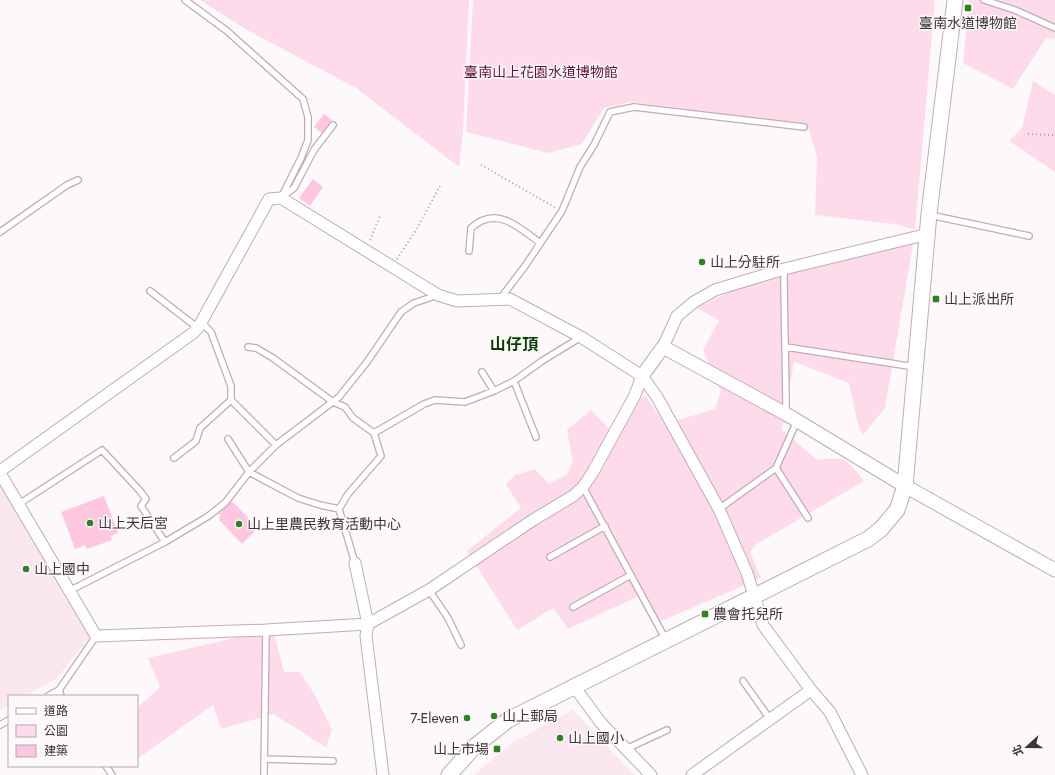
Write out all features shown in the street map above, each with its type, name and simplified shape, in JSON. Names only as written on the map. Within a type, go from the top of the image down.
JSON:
[{"type":"main road","points":[[449,775],[474,747],[494,729],[508,720],[573,685],[666,641],[754,594],[855,546],[876,533],[897,510],[906,486],[929,214],[954,0]]},
{"type":"street","points":[[859,774],[830,712],[811,690],[763,625],[747,573],[719,509],[657,397],[642,376],[581,337],[510,299],[457,301],[438,295],[366,249],[281,198],[269,199],[199,325],[174,347],[0,472],[96,636],[266,630],[368,624],[429,590],[533,520],[573,496],[583,487],[593,472],[632,401],[642,376],[663,347],[677,316],[694,302],[715,290],[735,283],[928,234]]},
{"type":"street","points":[[663,347],[791,417],[906,486],[1055,570]]},
{"type":"street","points":[[355,563],[368,624],[366,636],[383,775]]},
{"type":"street","points":[[573,685],[601,723],[651,775]]},
{"type":"street","points":[[692,775],[811,690]]},
{"type":"lane","points":[[185,0],[227,31],[303,99],[308,117],[308,140],[302,158],[281,198]]},
{"type":"lane","points":[[984,0],[1015,10],[1055,28]]},
{"type":"lane","points":[[500,299],[525,266],[562,211],[580,167],[594,145],[610,112],[634,107],[804,127]]},
{"type":"lane","points":[[281,198],[294,188],[314,150],[333,126]]},
{"type":"lane","points":[[0,232],[67,185],[78,180]]},
{"type":"lane","points":[[929,214],[1029,236]]},
{"type":"lane","points":[[469,251],[471,228],[494,217],[515,224],[540,243]]},
{"type":"lane","points":[[719,509],[776,468],[791,417],[784,314],[784,270]]},
{"type":"lane","points":[[150,291],[211,332],[231,386],[231,400],[276,445]]},
{"type":"lane","points":[[70,591],[165,542],[207,517],[225,503],[249,472],[276,445],[334,402],[367,362],[400,312],[414,303],[438,295]]},
{"type":"lane","points":[[374,433],[424,404],[435,400],[465,402],[494,391],[514,381],[542,361],[581,337]]},
{"type":"lane","points":[[786,346],[917,368]]},
{"type":"lane","points":[[248,347],[256,348],[273,358],[334,402],[345,407],[353,418],[374,433],[381,456],[348,494],[339,509],[355,563]]},
{"type":"lane","points":[[482,372],[494,391]]},
{"type":"lane","points":[[514,381],[536,437]]},
{"type":"lane","points":[[174,458],[196,441],[200,428],[231,400]]},
{"type":"lane","points":[[228,439],[249,472],[298,498],[339,509]]},
{"type":"lane","points":[[19,504],[102,450],[146,499],[141,506],[165,542]]},
{"type":"lane","points":[[776,468],[808,518]]},
{"type":"lane","points":[[583,487],[666,641]]},
{"type":"lane","points":[[550,557],[605,526]]},
{"type":"lane","points":[[573,607],[631,575]]},
{"type":"lane","points":[[429,590],[448,618],[461,645]]},
{"type":"lane","points":[[264,775],[266,630]]},
{"type":"lane","points":[[50,695],[59,690],[96,636]]},
{"type":"lane","points":[[743,682],[770,719]]},
{"type":"lane","points":[[59,690],[61,695]]},
{"type":"lane","points":[[626,749],[667,730]]},
{"type":"lane","points":[[264,759],[334,761]]},
{"type":"path","points":[[1028,134],[1055,135]]},
{"type":"path","points":[[481,165],[562,211]]},
{"type":"path","points":[[393,266],[416,230],[440,186]]},
{"type":"path","points":[[366,249],[380,216]]},
{"type":"shaded area","name":"山上國中","points":[[0,481],[91,635],[57,678],[28,695],[8,695],[8,706],[0,710]]},
{"type":"shaded area","name":"山上國小","points":[[573,710],[635,775],[474,775],[510,744]]},
{"type":"green space","name":"臺南山上花園水道博物館","points":[[200,0],[469,0],[463,131],[459,167],[356,88],[247,30]]},
{"type":"green space","name":"臺南山上花園水道博物館","points":[[473,0],[935,0],[915,230],[895,224],[815,215],[817,157],[807,124],[631,102],[604,108],[582,144],[548,153],[466,132]]},
{"type":"green space","points":[[969,0],[1055,0],[1055,39],[1046,38],[1013,89],[963,63]]},
{"type":"green space","points":[[1033,81],[1055,95],[1055,172],[1009,141],[1022,128]]},
{"type":"green space","points":[[897,243],[913,244],[885,408],[863,435],[858,425],[849,383],[794,362],[782,430],[817,460],[834,458],[845,461],[864,481],[755,545],[750,552],[761,578],[655,624],[641,595],[568,629],[553,608],[517,630],[467,551],[521,508],[506,484],[515,475],[535,469],[549,484],[567,474],[573,462],[567,430],[591,410],[610,430],[645,395],[665,424],[715,409],[721,391],[703,350],[719,320],[697,308],[744,285]]},
{"type":"green space","points":[[273,629],[284,672],[300,672],[315,695],[332,730],[326,747],[273,714],[221,729],[213,705],[138,758],[138,707],[160,687],[148,658]]},
{"type":"building","points":[[324,114],[332,120],[322,133],[314,127]]},
{"type":"building","points":[[313,179],[323,187],[310,206],[299,198]]},
{"type":"building","name":"山上天后宮","points":[[104,496],[118,533],[111,536],[112,540],[87,549],[85,545],[75,549],[61,512]]},
{"type":"building","name":"山上里農民教育活動中心","points":[[232,501],[258,528],[242,544],[219,520],[221,515],[218,514]]},
{"type":"place","name":"臺南水道博物館","points":[[968,8]]},
{"type":"place","name":"山上分駐所","points":[[702,262]]},
{"type":"place","name":"山上派出所","points":[[936,299]]},
{"type":"place","name":"山上天后宮","points":[[90,523]]},
{"type":"place","name":"山上里農民教育活動中心","points":[[239,524]]},
{"type":"place","name":"山上國中","points":[[26,569]]},
{"type":"place","name":"農會托兒所","points":[[705,614]]},
{"type":"place","name":"山上郵局","points":[[494,716]]},
{"type":"place","name":"7-Eleven","points":[[467,718]]},
{"type":"place","name":"山上國小","points":[[560,738]]},
{"type":"place","name":"山上市場","points":[[497,749]]},
{"type":"district","name":"山仔頂","points":[[514,344]]}]
